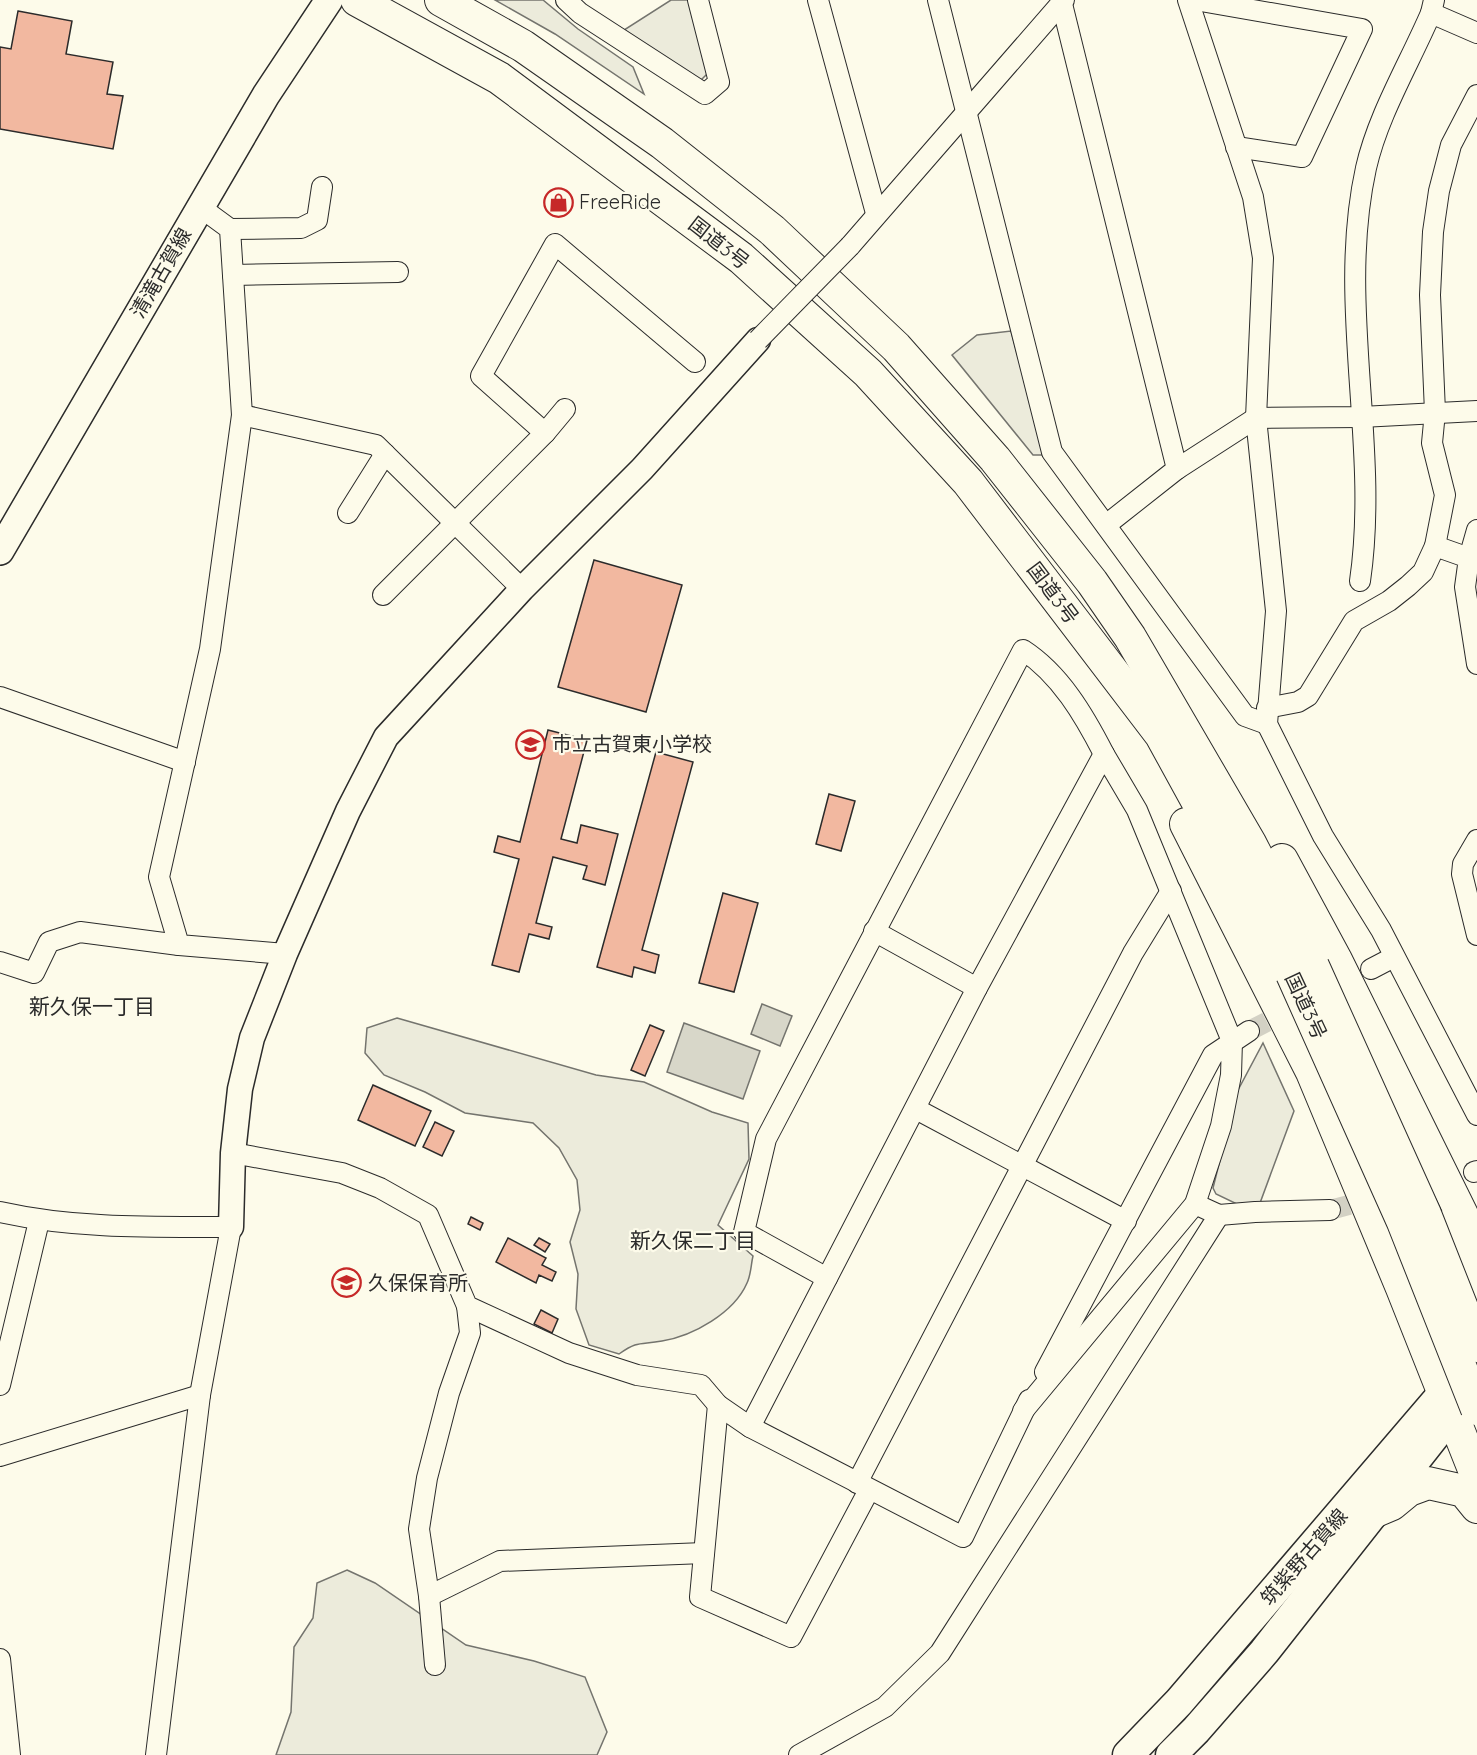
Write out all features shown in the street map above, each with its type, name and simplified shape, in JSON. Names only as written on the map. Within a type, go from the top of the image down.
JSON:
[{"type":"highway","name":"国道3号","points":[[357,0],[499,78],[741,258],[868,373],[968,482],[1161,735],[1302,970],[1416,1194],[1477,1346]]},
{"type":"highway","name":"国道3号","points":[[441,0],[523,46],[662,144],[772,230],[896,346],[988,450],[1092,582],[1130,637],[1250,843],[1398,1212],[1458,1404]]},
{"type":"highway","points":[[1130,637],[1195,709],[1268,832],[1336,960],[1477,1245]]},
{"type":"highway","points":[[1100,655],[1145,748],[1312,1072],[1458,1404],[1477,1478]]},
{"type":"highway","points":[[1360,1011],[1477,1290]]},
{"type":"highway","points":[[1371,1513],[1392,1504],[1409,1490],[1428,1483],[1464,1491],[1477,1507]]},
{"type":"main road","name":"清滝古賀線","points":[[4,535],[266,95],[329,0]]},
{"type":"main road","name":"筑紫野古賀線","points":[[1128,1755],[1179,1702],[1331,1527],[1458,1404],[1477,1357]]},
{"type":"main road","name":"筑紫野古賀線","points":[[1171,1755],[1197,1730],[1264,1652],[1458,1404],[1477,1372]]},
{"type":"street","points":[[566,0],[580,14],[705,94],[719,82],[698,0]]},
{"type":"street","points":[[818,0],[876,213]]},
{"type":"street","points":[[938,0],[1052,452],[1245,716],[1267,716],[1308,696],[1354,621],[1389,601],[1408,586],[1423,572],[1435,546],[1444,495],[1432,443],[1435,411],[1430,295],[1433,232],[1439,191],[1451,144],[1477,95]]},
{"type":"street","points":[[1188,0],[1253,197],[1263,258],[1256,418],[1276,611],[1267,716],[1323,836],[1381,930],[1477,1115]]},
{"type":"street","points":[[1195,0],[1362,29],[1302,157],[1236,147]]},
{"type":"street","points":[[156,1755],[200,1395],[231,1227],[233,1153],[240,1089],[252,1038],[285,954],[348,812],[386,737],[522,589],[642,469],[758,340],[850,246],[876,213],[1062,1]]},
{"type":"street","points":[[1062,1],[1177,469]]},
{"type":"street","points":[[1360,581],[1367,536],[1356,299],[1358,229],[1366,170],[1374,140],[1432,7],[1477,33]]},
{"type":"street","points":[[200,207],[230,229],[301,228],[317,220],[322,187]]},
{"type":"street","points":[[179,945],[159,877],[210,649],[242,415],[230,229]]},
{"type":"street","points":[[545,433],[481,376],[555,244],[695,362]]},
{"type":"street","points":[[233,275],[398,272]]},
{"type":"street","points":[[382,595],[545,433],[565,409]]},
{"type":"street","points":[[1106,525],[1177,469],[1256,418],[1361,417],[1435,411],[1477,411]]},
{"type":"street","points":[[242,415],[376,445],[522,589]]},
{"type":"street","points":[[348,513],[385,454]]},
{"type":"street","points":[[1477,530],[1469,558],[1465,587],[1477,664]]},
{"type":"street","points":[[1435,546],[1469,558]]},
{"type":"street","points":[[827,1278],[744,1232],[766,1139],[1023,650],[1045,664],[1090,728],[1137,810],[1232,1041],[1231,1075],[1221,1126],[1195,1204],[1023,1412]]},
{"type":"street","points":[[0,697],[185,762]]},
{"type":"street","points":[[750,1427],[977,988],[1104,754]]},
{"type":"street","points":[[1477,840],[1463,864],[1462,874],[1477,935]]},
{"type":"street","points":[[718,1405],[700,1597],[791,1637],[863,1486],[1023,1165],[1133,953],[1171,891]]},
{"type":"street","points":[[874,931],[977,988]]},
{"type":"street","points":[[0,962],[34,973],[49,942],[80,932],[179,945],[285,954]]},
{"type":"street","points":[[1371,969],[1394,957]]},
{"type":"street","points":[[467,1306],[569,1353],[637,1375],[701,1385],[718,1405],[750,1427],[963,1537],[1023,1412],[1213,1055],[1249,1031]]},
{"type":"street","points":[[916,1109],[1126,1221]]},
{"type":"street","points":[[233,1153],[342,1173],[380,1188],[428,1215],[467,1306],[470,1333],[449,1393],[429,1467],[419,1529],[429,1596],[435,1665]]},
{"type":"street","points":[[1195,1204],[1219,1215],[1330,1210]]},
{"type":"street","points":[[0,1212],[39,1221],[111,1227],[231,1227]]},
{"type":"street","points":[[799,1755],[885,1707],[940,1653],[1219,1215]]},
{"type":"street","points":[[0,1385],[39,1221]]},
{"type":"street","points":[[0,1456],[200,1395]]},
{"type":"street","points":[[429,1596],[500,1562],[704,1553]]},
{"type":"street","points":[[0,1659],[10,1755]]},
{"type":"shaded area","points":[[495,0],[543,0],[578,29],[633,67],[644,94],[555,34]]},
{"type":"shaded area","points":[[671,0],[690,0],[707,74],[699,82],[624,30]]},
{"type":"shaded area","points":[[1011,331],[1045,455],[1033,455],[952,355],[977,335]]},
{"type":"shaded area","points":[[762,1004],[792,1016],[780,1046],[751,1034]]},
{"type":"shaded area","points":[[397,1018],[596,1075],[644,1082],[712,1112],[748,1123],[749,1159],[718,1225],[753,1256],[747,1283],[733,1304],[711,1321],[687,1334],[636,1345],[619,1354],[589,1345],[576,1309],[578,1274],[570,1242],[580,1210],[577,1180],[559,1148],[533,1123],[465,1113],[425,1092],[384,1075],[365,1053],[367,1028]]},
{"type":"shaded area","points":[[684,1023],[760,1051],[743,1099],[667,1072]]},
{"type":"shaded area","points":[[1263,1043],[1294,1111],[1260,1203],[1241,1206],[1216,1194],[1213,1188],[1237,1092]]},
{"type":"shaded area","points":[[347,1570],[375,1583],[466,1645],[534,1661],[585,1677],[607,1732],[597,1755],[276,1755],[291,1712],[294,1647],[313,1618],[317,1583]]},
{"type":"building","points":[[18,11],[72,21],[66,54],[113,62],[107,94],[123,96],[113,149],[0,129],[0,47],[11,49]]},
{"type":"building","points":[[594,560],[682,585],[646,712],[558,687]]},
{"type":"building","points":[[548,730],[587,740],[561,839],[577,843],[581,825],[618,834],[605,885],[583,879],[587,866],[553,857],[536,923],[552,927],[549,939],[529,934],[519,972],[492,965],[519,859],[494,852],[498,836],[520,842]]},
{"type":"building","points":[[656,752],[693,762],[642,950],[659,955],[655,973],[634,967],[632,977],[597,967]]},
{"type":"building","points":[[829,794],[855,801],[841,851],[816,844]]},
{"type":"building","points":[[723,893],[758,903],[734,992],[699,983]]},
{"type":"building","points":[[650,1025],[664,1031],[645,1076],[631,1070]]},
{"type":"building","points":[[373,1085],[431,1111],[415,1146],[358,1120]]},
{"type":"building","points":[[435,1122],[454,1131],[442,1156],[423,1147]]},
{"type":"building","points":[[471,1217],[483,1223],[480,1230],[468,1224]]},
{"type":"building","points":[[508,1238],[546,1258],[542,1265],[556,1272],[552,1281],[539,1275],[536,1283],[496,1262]]},
{"type":"building","points":[[539,1238],[550,1244],[545,1252],[534,1245]]},
{"type":"building","points":[[541,1310],[558,1319],[552,1333],[534,1324]]},
{"type":"tunnel","points":[[1249,1031],[1292,1009]]},
{"type":"tunnel","points":[[1330,1210],[1375,1198]]},
{"type":"place","name":"FreeRide","points":[[558,202]]},
{"type":"place","name":"市立古賀東小学校","points":[[531,744]]},
{"type":"place","name":"久保保育所","points":[[347,1283]]},
{"type":"district","name":"新久保一丁目","points":[[92,1007]]},
{"type":"district","name":"新久保二丁目","points":[[693,1241]]}]
